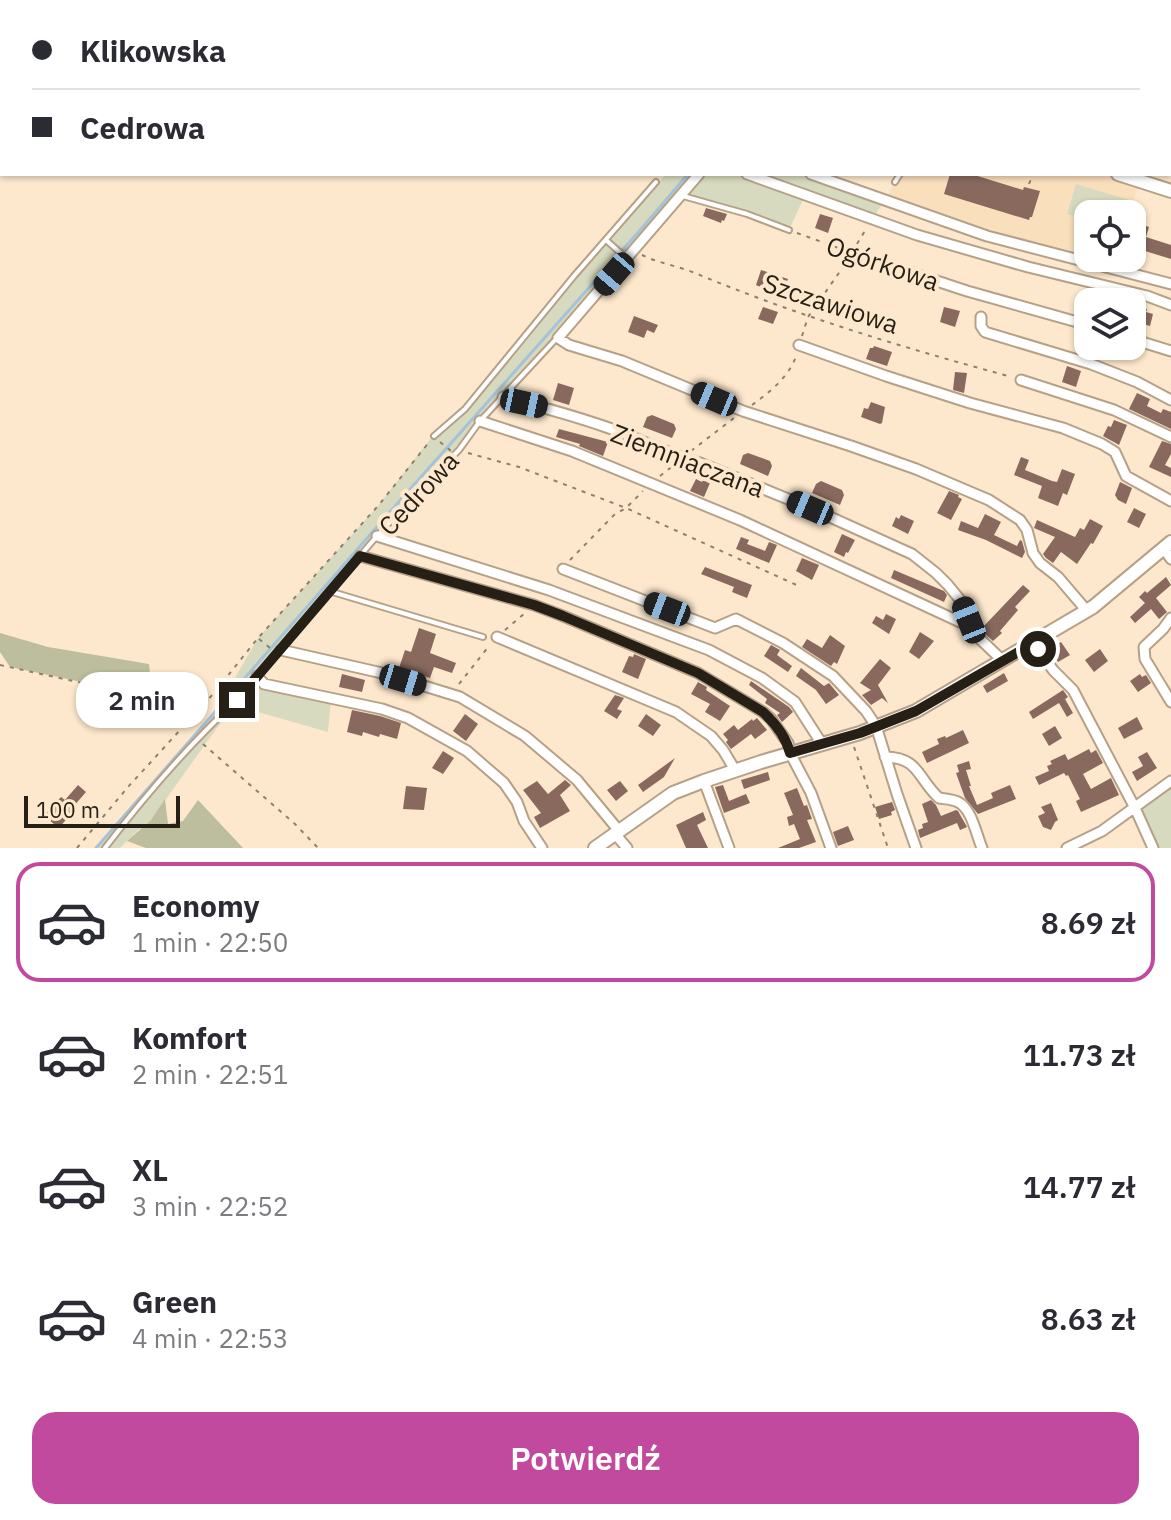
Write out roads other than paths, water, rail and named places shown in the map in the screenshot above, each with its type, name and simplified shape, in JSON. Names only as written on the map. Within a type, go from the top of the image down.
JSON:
[{"type":"street","name":"Cedrowa","points":[[558,338],[697,176]]},
{"type":"street","points":[[753,176],[917,235],[1171,305]]},
{"type":"street","points":[[817,176],[987,236],[1171,284]]},
{"type":"street","points":[[1124,176],[1171,191]]},
{"type":"street","name":"Ogórkowa","points":[[852,253],[967,291],[1074,321]]},
{"type":"street","points":[[981,317],[985,332],[1091,364],[1137,382],[1171,400]]},
{"type":"street","points":[[558,338],[569,345],[622,361],[743,411],[916,469],[989,500],[1020,520],[1040,563],[1058,577],[1087,611]]},
{"type":"street","points":[[1146,343],[1171,351]]},
{"type":"street","points":[[799,345],[970,403],[1063,428],[1102,444],[1115,452],[1126,476],[1171,501]]},
{"type":"street","points":[[1021,380],[1114,410],[1171,437]]},
{"type":"street","name":"Ziemniaczana","points":[[503,397],[608,428],[700,463],[912,554],[948,585],[961,601],[979,638],[1003,661]]},
{"type":"street","name":"Ziemniaczana","points":[[480,421],[572,451],[740,520],[973,628]]},
{"type":"street","points":[[377,536],[549,590],[709,650],[762,678],[795,702],[822,744]]},
{"type":"street","points":[[595,848],[673,793],[916,711],[1087,611],[1169,550]]},
{"type":"street","points":[[360,556],[534,605],[698,673],[763,712],[788,743],[831,848]]},
{"type":"street","points":[[563,569],[715,628],[736,619],[783,643],[833,676],[876,726],[916,848]]},
{"type":"street","points":[[1171,618],[1144,647],[1145,659],[1171,702]]},
{"type":"street","points":[[497,637],[676,712],[711,736],[735,770]]},
{"type":"street","points":[[1034,643],[1053,670],[1073,690],[1153,848]]},
{"type":"street","points":[[279,652],[382,673],[460,697],[489,713],[525,736],[577,780],[627,848]]},
{"type":"street","points":[[257,676],[264,684],[392,712],[467,751],[504,783],[542,848]]},
{"type":"street","points":[[885,757],[910,762],[939,798],[962,804],[982,848]]},
{"type":"street","points":[[704,781],[729,848]]},
{"type":"street","points":[[1067,848],[1102,831],[1171,781]]},
{"type":"lane","points":[[895,182],[899,176]]},
{"type":"lane","points":[[434,436],[465,409],[656,182]]},
{"type":"lane","points":[[680,195],[789,230]]},
{"type":"lane","points":[[606,240],[627,259]]},
{"type":"lane","name":"Cedrowa","points":[[105,848],[377,536],[558,338]]},
{"type":"lane","points":[[329,591],[483,637]]},
{"type":"waterway","points":[[96,848],[686,176]]}]
